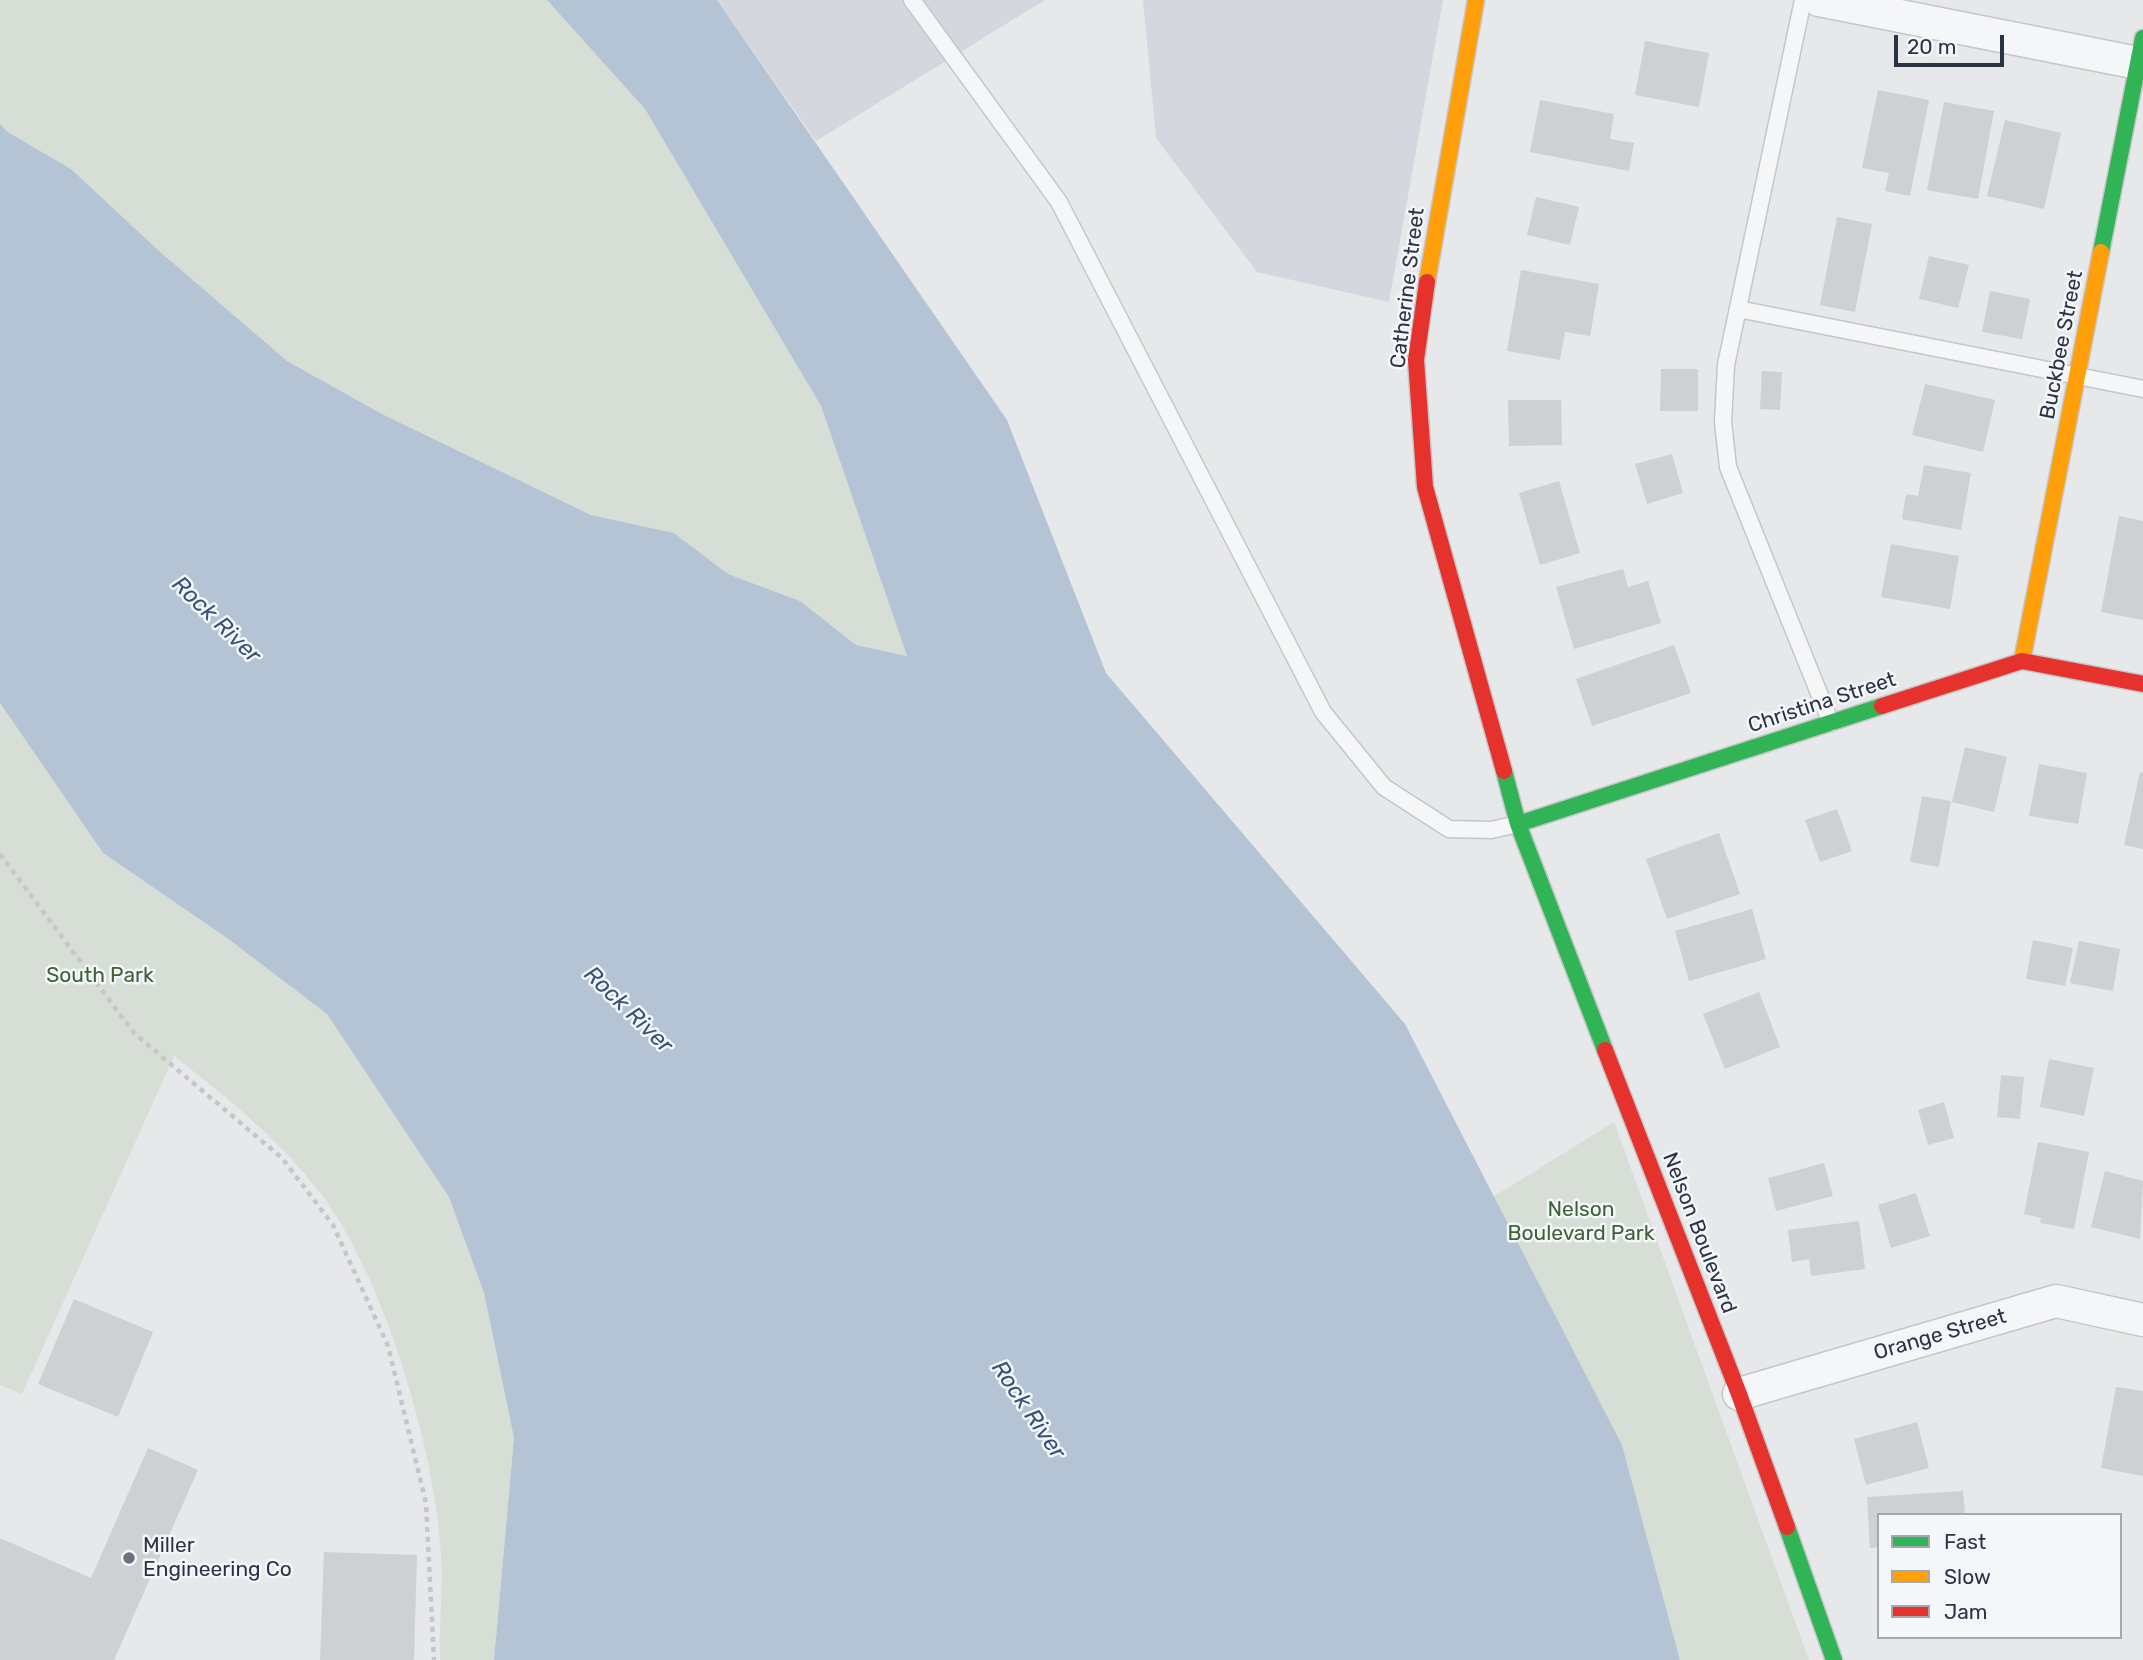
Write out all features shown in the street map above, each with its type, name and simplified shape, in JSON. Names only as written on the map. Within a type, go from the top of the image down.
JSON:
[{"type":"street","name":"Catherine Street","points":[[1476,0],[1416,360],[1424,487],[1518,824]]},
{"type":"street","points":[[1819,0],[2141,55]]},
{"type":"street","name":"Buckbee Street","points":[[2022,661],[2141,55]]},
{"type":"street","name":"Christina Street","points":[[1518,824],[2022,661],[2143,684]]},
{"type":"street","name":"Nelson Boulevard","points":[[1518,824],[1739,1394],[1835,1660]]},
{"type":"street","name":"Orange Street","points":[[1739,1394],[2056,1301],[2143,1320]]},
{"type":"lane","points":[[912,0],[1059,202],[1323,712],[1384,787],[1449,830],[1491,830],[1518,824]]},
{"type":"lane","points":[[1803,0],[1726,365],[1723,422],[1728,467],[1831,723]]},
{"type":"lane","points":[[1738,309],[2143,389]]},
{"type":"path","points":[[0,854],[134,1033],[282,1158],[333,1225],[388,1346],[426,1503],[433,1660]]},
{"type":"shaded area","points":[[717,0],[1045,0],[816,141]]},
{"type":"shaded area","points":[[1143,0],[1443,0],[1389,302],[1257,272],[1156,138]]},
{"type":"green space","points":[[0,0],[547,0],[645,109],[821,406],[907,656],[856,645],[800,601],[728,574],[674,533],[591,515],[382,414],[287,361],[158,250],[71,169],[6,131],[0,123]]},
{"type":"green space","name":"South Park","points":[[0,703],[103,853],[227,938],[327,1014],[449,1197],[484,1293],[514,1438],[494,1660],[440,1660],[442,1580],[437,1511],[417,1414],[384,1314],[342,1225],[318,1190],[286,1153],[232,1103],[174,1056],[22,1394],[0,1385]]},
{"type":"green space","name":"Nelson Boulevard Park","points":[[1614,1122],[1809,1660],[1680,1660],[1622,1445],[1493,1197]]},
{"type":"water","name":"Rock River","points":[[547,0],[717,0],[1007,420],[1106,673],[1405,1024],[1622,1445],[1680,1660],[494,1660],[514,1438],[484,1293],[449,1197],[327,1014],[227,938],[103,853],[0,703],[0,123],[6,131],[71,169],[158,250],[287,361],[382,414],[591,515],[674,533],[728,574],[800,601],[856,645],[907,656],[821,406],[645,109]]},
{"type":"building","points":[[1645,41],[1709,53],[1699,107],[1635,95]]},
{"type":"building","points":[[1878,90],[1929,100],[1910,196],[1885,191],[1889,173],[1862,168]]},
{"type":"building","points":[[1540,100],[1614,114],[1610,139],[1634,143],[1629,171],[1530,152]]},
{"type":"building","points":[[1944,102],[1994,111],[1978,199],[1927,190]]},
{"type":"building","points":[[2005,120],[2061,133],[2044,209],[1987,196]]},
{"type":"building","points":[[1536,197],[1579,207],[1570,245],[1527,235]]},
{"type":"building","points":[[1837,217],[1872,224],[1855,312],[1820,305]]},
{"type":"building","points":[[1929,256],[1969,265],[1958,308],[1919,299]]},
{"type":"building","points":[[1521,270],[1599,284],[1590,336],[1565,332],[1560,360],[1507,351]]},
{"type":"building","points":[[1990,291],[2030,299],[2022,339],[1982,332]]},
{"type":"building","points":[[1661,369],[1698,369],[1698,411],[1660,411]]},
{"type":"building","points":[[1762,371],[1782,372],[1780,410],[1760,409]]},
{"type":"building","points":[[1925,384],[1995,400],[1983,452],[1912,435]]},
{"type":"building","points":[[1508,400],[1561,400],[1562,445],[1509,446]]},
{"type":"building","points":[[1672,454],[1683,493],[1647,504],[1635,464]]},
{"type":"building","points":[[1924,465],[1971,473],[1961,530],[1902,519],[1906,494],[1918,496]]},
{"type":"building","points":[[1559,481],[1580,553],[1540,565],[1519,493]]},
{"type":"building","points":[[2119,516],[2143,521],[2143,620],[2101,612]]},
{"type":"building","points":[[1891,544],[1959,556],[1950,609],[1881,597]]},
{"type":"building","points":[[1623,569],[1628,587],[1648,581],[1661,623],[1574,649],[1556,587]]},
{"type":"building","points":[[1674,645],[1691,693],[1592,726],[1576,679]]},
{"type":"building","points":[[1965,747],[2007,757],[1994,812],[1952,802]]},
{"type":"building","points":[[2039,764],[2087,773],[2078,824],[2029,816]]},
{"type":"building","points":[[2140,772],[2143,773],[2143,849],[2124,845]]},
{"type":"building","points":[[1922,796],[1951,801],[1939,867],[1910,862]]},
{"type":"building","points":[[1837,809],[1852,851],[1820,862],[1805,820]]},
{"type":"building","points":[[1719,833],[1740,894],[1667,919],[1646,859]]},
{"type":"building","points":[[1752,909],[1766,959],[1689,981],[1675,931]]},
{"type":"building","points":[[2033,940],[2073,948],[2065,986],[2026,979]]},
{"type":"building","points":[[2079,941],[2120,949],[2113,991],[2070,983]]},
{"type":"building","points":[[1759,992],[1780,1047],[1725,1069],[1703,1014]]},
{"type":"building","points":[[2049,1059],[2094,1068],[2084,1116],[2040,1107]]},
{"type":"building","points":[[2001,1075],[2024,1077],[2020,1119],[1997,1117]]},
{"type":"building","points":[[1944,1102],[1954,1138],[1928,1145],[1918,1110]]},
{"type":"building","points":[[2038,1142],[2089,1152],[2074,1229],[2040,1223],[2041,1218],[2024,1214]]},
{"type":"building","points":[[1824,1163],[1833,1196],[1776,1211],[1768,1178]]},
{"type":"building","points":[[2105,1171],[2143,1181],[2140,1239],[2091,1227]]},
{"type":"building","points":[[1916,1193],[1930,1236],[1891,1248],[1878,1205]]},
{"type":"building","points":[[1859,1221],[1865,1269],[1811,1276],[1809,1259],[1792,1262],[1788,1230]]},
{"type":"building","points":[[74,1299],[153,1332],[118,1417],[38,1384]]},
{"type":"building","points":[[2116,1387],[2143,1391],[2143,1476],[2101,1468]]},
{"type":"building","points":[[1917,1422],[1929,1468],[1866,1485],[1854,1439]]},
{"type":"building","name":"Miller Engineering Co","points":[[148,1448],[198,1470],[114,1660],[0,1660],[0,1538],[91,1578]]},
{"type":"building","points":[[1963,1491],[1965,1513],[1877,1513],[1877,1547],[1870,1548],[1867,1497]]},
{"type":"building","points":[[324,1552],[417,1555],[414,1660],[320,1660]]},
{"type":"traffic: fast","points":[[2101,252],[2143,38]]},
{"type":"traffic: fast","points":[[1518,824],[1882,706]]},
{"type":"traffic: fast","points":[[1504,771],[1518,824],[1605,1050]]},
{"type":"traffic: fast","points":[[1787,1527],[1834,1660]]},
{"type":"traffic: slow","points":[[1427,282],[1476,0]]},
{"type":"traffic: slow","points":[[2022,661],[2101,252]]},
{"type":"traffic: jam","points":[[1427,282],[1416,360],[1425,487],[1504,771]]},
{"type":"traffic: jam","points":[[1882,706],[2022,661],[2143,684]]},
{"type":"traffic: jam","points":[[1605,1050],[1739,1394],[1787,1527]]},
{"type":"place","name":"Miller Engineering Co","points":[[129,1558]]}]
